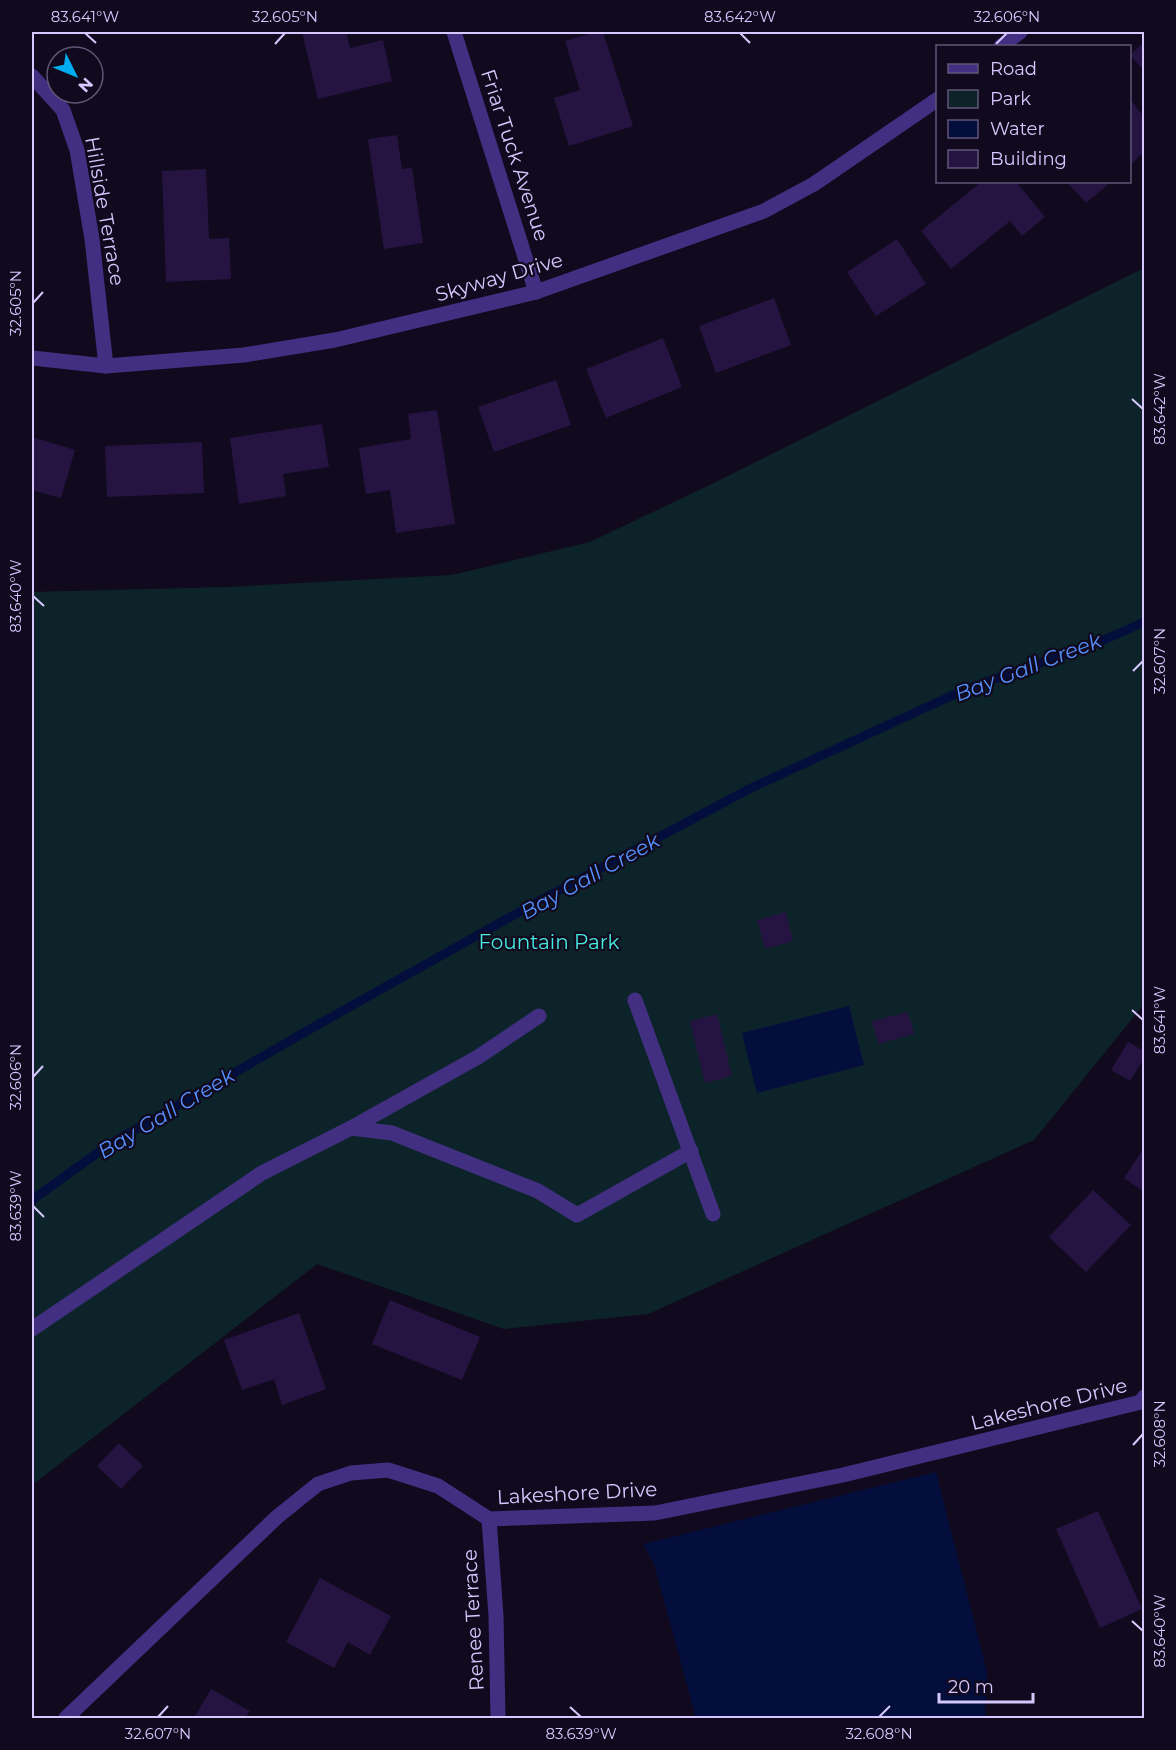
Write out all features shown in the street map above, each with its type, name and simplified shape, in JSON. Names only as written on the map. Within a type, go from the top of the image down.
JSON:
[{"type":"street","name":"Friar Tuck Avenue","points":[[454,32],[536,292]]},
{"type":"street","points":[[1002,45],[1020,32]]},
{"type":"street","name":"Hillside Terrace","points":[[32,76],[63,110],[77,150],[92,239],[106,366]]},
{"type":"street","name":"Skyway Drive","points":[[32,358],[106,366],[244,355],[335,340],[536,292],[764,211],[814,184],[936,100]]},
{"type":"street","points":[[635,1000],[713,1214]]},
{"type":"street","points":[[32,1329],[262,1173],[351,1128],[478,1057],[539,1016]]},
{"type":"street","points":[[351,1128],[392,1133],[538,1191],[578,1215],[691,1151]]},
{"type":"street","name":"Lakeshore Drive","points":[[66,1719],[277,1517],[318,1484],[351,1473],[388,1470],[438,1486],[489,1520],[655,1513],[843,1475],[1143,1402]]},
{"type":"street","name":"Renee Terrace","points":[[489,1520],[496,1616],[498,1719]]},
{"type":"green space","name":"Fountain Park","points":[[1144,268],[1144,1004],[1034,1140],[648,1314],[504,1329],[317,1264],[32,1485],[32,592],[228,587],[452,575],[590,542],[714,483]]},
{"type":"water","points":[[849,1006],[864,1065],[757,1093],[742,1033]]},
{"type":"water","points":[[936,1472],[987,1672],[985,1718],[696,1718],[654,1564],[643,1544]]},
{"type":"building","points":[[302,32],[346,32],[350,48],[383,40],[392,81],[318,99]]},
{"type":"building","points":[[603,32],[633,126],[569,146],[554,98],[580,90],[565,41]]},
{"type":"building","points":[[1144,42],[1144,71],[1131,56]]},
{"type":"building","points":[[1131,100],[1144,117],[1144,152],[1131,164]]},
{"type":"building","points":[[397,135],[402,169],[412,168],[423,243],[384,249],[368,139]]},
{"type":"building","points":[[206,169],[209,239],[229,238],[231,279],[166,282],[162,171]]},
{"type":"building","points":[[980,183],[1017,183],[1045,217],[1022,236],[1010,221],[951,269],[921,231]]},
{"type":"building","points":[[1068,183],[1110,183],[1086,203]]},
{"type":"building","points":[[897,239],[926,284],[876,316],[847,272]]},
{"type":"building","points":[[774,298],[791,345],[716,373],[699,326]]},
{"type":"building","points":[[663,338],[682,387],[606,418],[586,369]]},
{"type":"building","points":[[556,380],[571,425],[494,452],[478,407]]},
{"type":"building","points":[[437,410],[455,524],[396,533],[390,490],[366,494],[359,448],[411,439],[408,414]]},
{"type":"building","points":[[322,424],[329,467],[283,474],[286,496],[239,504],[230,438]]},
{"type":"building","points":[[32,437],[75,450],[61,498],[32,490]]},
{"type":"building","points":[[202,442],[204,493],[107,497],[105,446]]},
{"type":"building","points":[[786,912],[793,941],[765,949],[757,920]]},
{"type":"building","points":[[908,1012],[914,1034],[878,1044],[872,1021]]},
{"type":"building","points":[[717,1014],[732,1076],[705,1083],[690,1021]]},
{"type":"building","points":[[1128,1042],[1144,1051],[1144,1058],[1130,1081],[1111,1070]]},
{"type":"building","points":[[1144,1148],[1144,1192],[1124,1178]]},
{"type":"building","points":[[1093,1190],[1131,1225],[1086,1272],[1049,1237]]},
{"type":"building","points":[[390,1300],[480,1337],[462,1380],[372,1344]]},
{"type":"building","points":[[299,1313],[326,1389],[282,1405],[274,1379],[242,1390],[224,1340]]},
{"type":"building","points":[[119,1443],[143,1466],[121,1489],[97,1466]]},
{"type":"building","points":[[1098,1511],[1142,1609],[1100,1628],[1056,1529]]},
{"type":"building","points":[[320,1578],[391,1616],[370,1655],[348,1642],[334,1668],[286,1642]]},
{"type":"building","points":[[211,1689],[250,1711],[245,1718],[194,1718]]},
{"type":"waterway","name":"Bay Gall Creek","points":[[32,1200],[107,1146],[319,1024],[539,901],[751,788],[964,690],[1104,640],[1144,622]]}]
